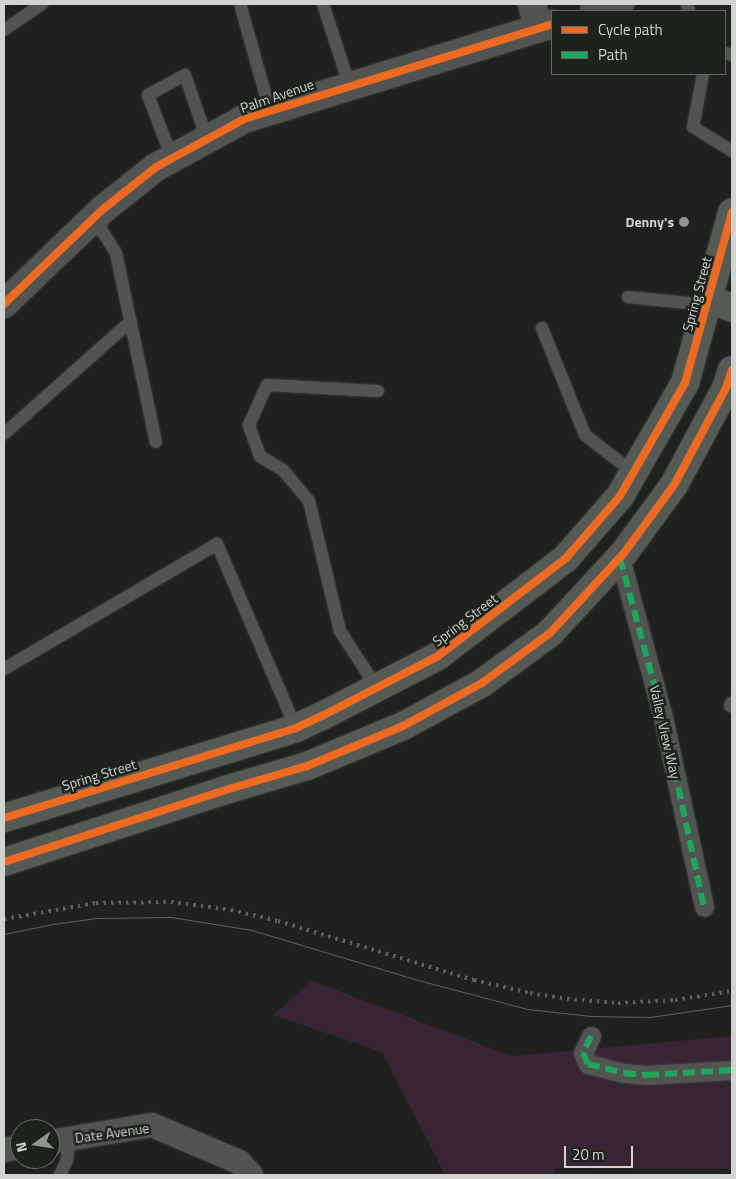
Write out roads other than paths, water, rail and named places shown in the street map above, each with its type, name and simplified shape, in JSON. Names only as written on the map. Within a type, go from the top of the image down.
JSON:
[{"type":"main road","name":"Spring Street","points":[[4,818],[296,728],[438,656],[566,558],[620,496],[685,383],[716,304],[732,212]]},
{"type":"main road","points":[[4,862],[306,766],[403,726],[482,683],[550,633],[620,558],[674,485],[726,388],[732,370]]},
{"type":"street","points":[[598,10],[620,4]]},
{"type":"street","name":"Palm Avenue","points":[[4,304],[94,218],[156,167],[244,119],[541,18]]},
{"type":"street","name":"Valley View Way","points":[[620,558],[663,717],[704,907]]},
{"type":"street","points":[[591,1036],[583,1053],[588,1064],[624,1073],[647,1075],[732,1070]]},
{"type":"street","name":"Date Avenue","points":[[60,1141],[152,1125],[239,1162],[251,1175]]},
{"type":"lane","points":[[4,30],[42,4]]},
{"type":"lane","points":[[240,4],[270,111]]},
{"type":"lane","points":[[323,4],[349,84]]},
{"type":"lane","points":[[172,158],[148,95],[186,75],[207,139]]},
{"type":"lane","points":[[703,75],[693,127],[732,151]]},
{"type":"lane","points":[[94,218],[116,253],[156,442]]},
{"type":"lane","points":[[628,297],[716,304]]},
{"type":"lane","points":[[4,434],[131,321]]},
{"type":"lane","points":[[542,328],[585,435],[634,473]]},
{"type":"lane","points":[[377,688],[340,631],[309,501],[284,470],[260,456],[249,425],[266,385],[378,391]]},
{"type":"lane","points":[[4,669],[218,544],[296,728]]},
{"type":"lane","points":[[60,1141],[67,1160],[60,1175]]},
{"type":"tram line","points":[[4,934],[53,924],[97,918],[171,917],[252,930],[418,980],[527,1009],[591,1016],[650,1017],[732,1005]]},
{"type":"railway","points":[[4,919],[96,903],[171,902],[231,910],[278,921],[474,980],[530,993],[567,999],[618,1003],[675,1000],[732,991]]},
{"type":"place","name":"Denny's","points":[[684,222]]}]
